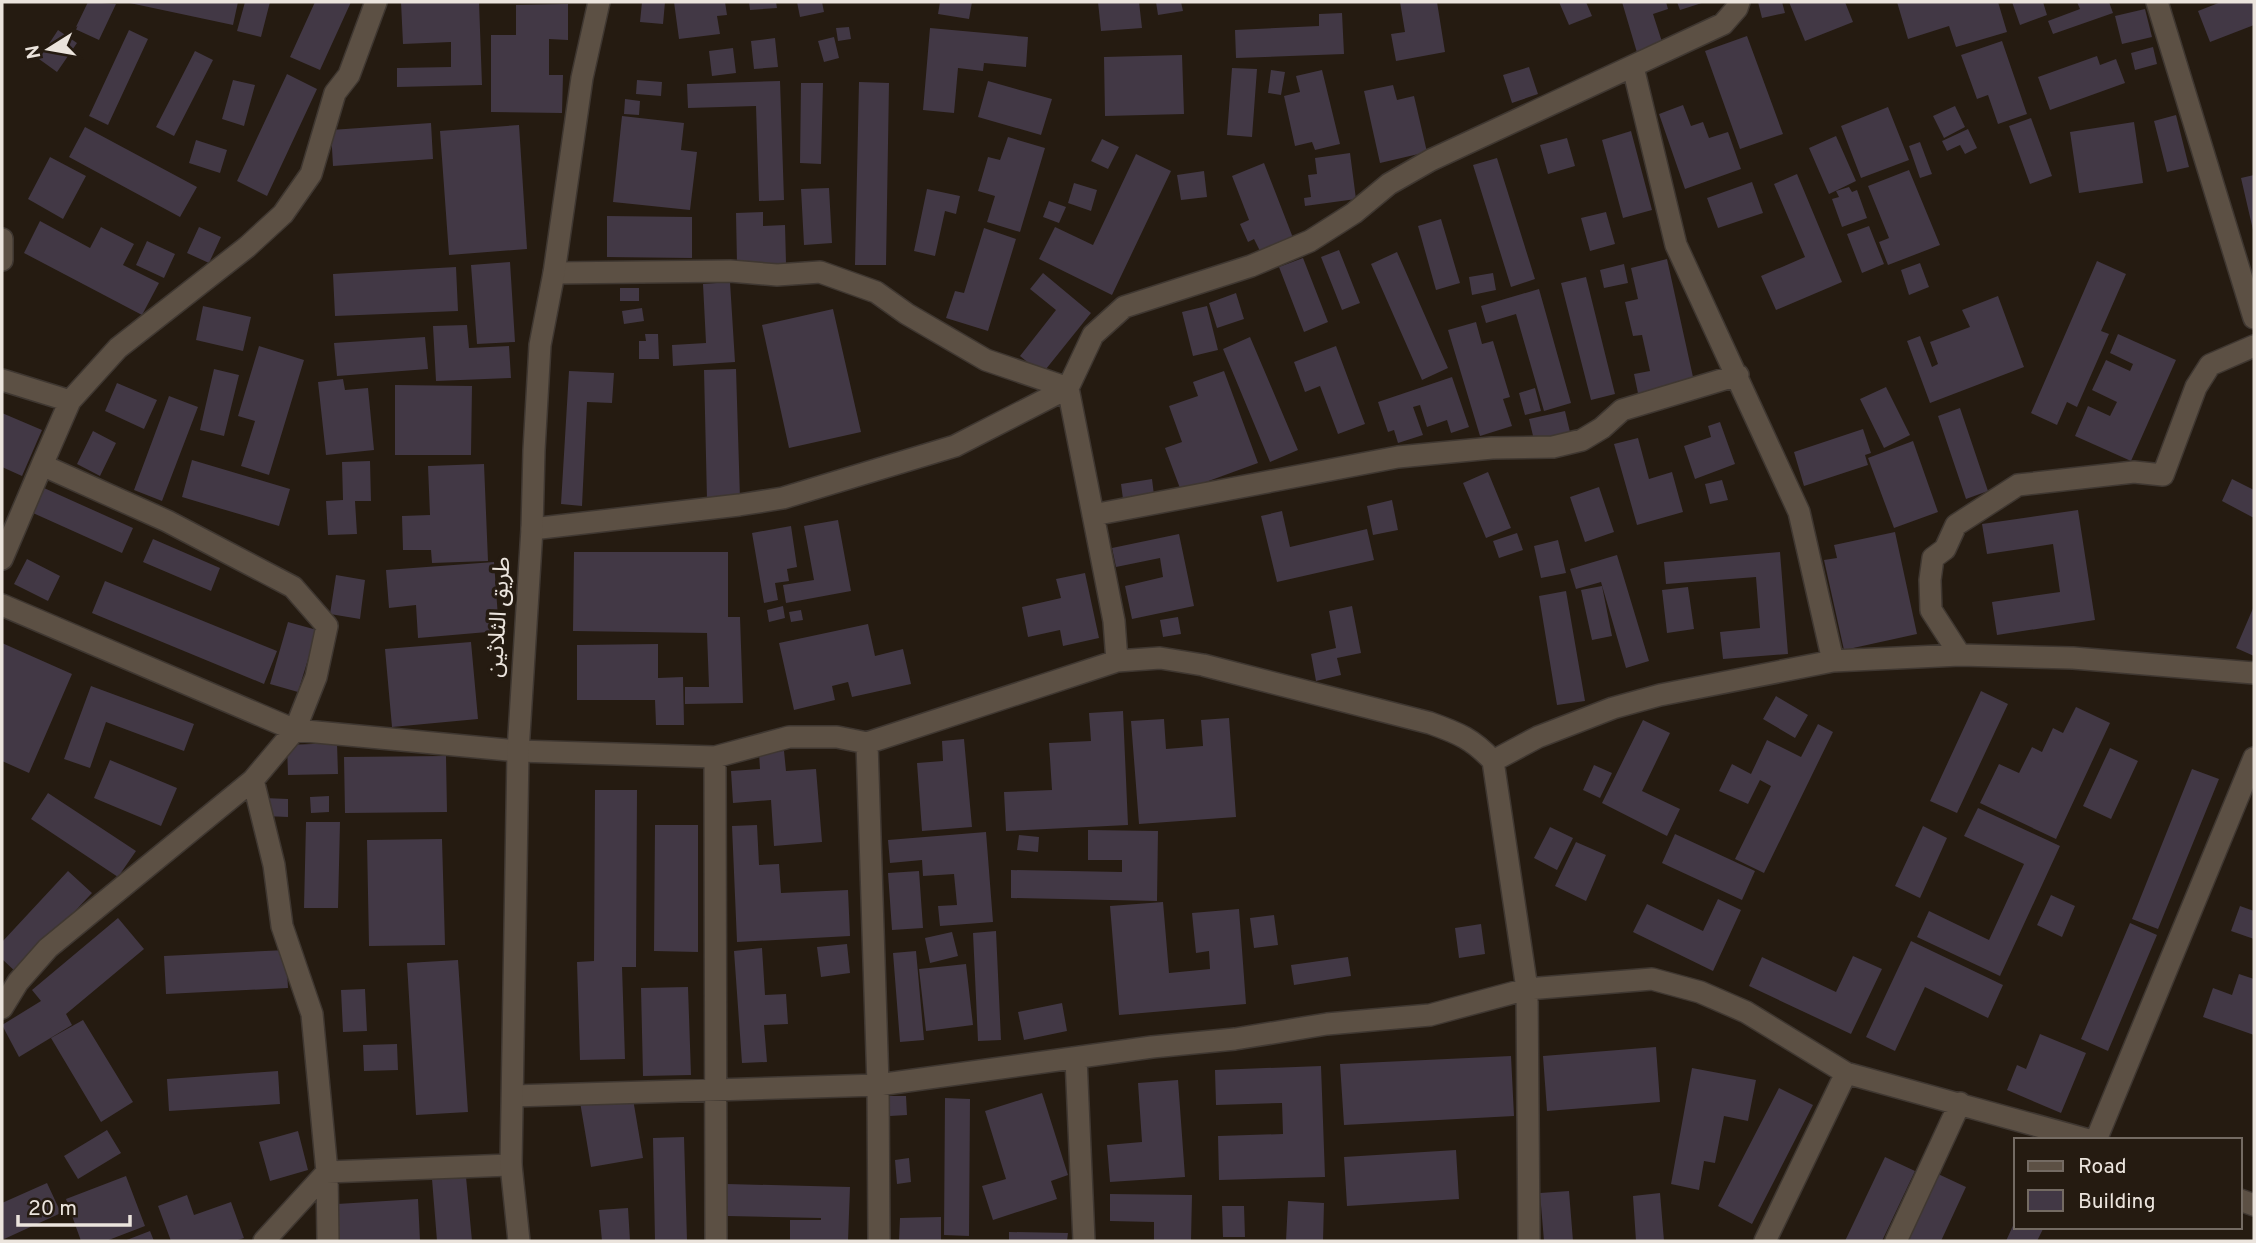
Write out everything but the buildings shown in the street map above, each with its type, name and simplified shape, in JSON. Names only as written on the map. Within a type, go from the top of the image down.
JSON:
[{"type":"street","points":[[2,559],[70,401],[118,348],[247,247],[283,214],[311,174],[335,93],[349,75],[376,2]]},
{"type":"street","name":"طريق الثلاثين","points":[[519,1241],[511,1165],[518,751],[540,345],[554,273],[582,78],[599,2]]},
{"type":"street","points":[[1117,661],[1114,621],[1068,388],[1093,335],[1124,307],[1251,266],[1310,241],[1354,213],[1389,184],[1431,160],[1723,24],[1739,2]]},
{"type":"street","points":[[2157,2],[2254,318]]},
{"type":"street","points":[[1633,66],[1676,245],[1799,512],[1833,661]]},
{"type":"street","points":[[2,239],[2,260]]},
{"type":"street","points":[[554,273],[730,271],[777,275],[821,272],[876,292],[906,314],[986,360],[1068,388]]},
{"type":"street","points":[[1960,655],[1931,610],[1930,580],[1933,558],[1945,549],[1956,525],[2018,485],[2134,472],[2163,475],[2196,387],[2210,365],[2254,345]]},
{"type":"street","points":[[1093,515],[1398,457],[1492,448],[1553,447],[1582,440],[1602,428],[1622,410],[1738,375]]},
{"type":"street","points":[[2,380],[70,401]]},
{"type":"street","points":[[532,529],[783,498],[955,446],[1068,388]]},
{"type":"street","points":[[2,1008],[18,982],[48,948],[253,780],[295,730],[316,677],[327,626],[293,587],[167,521],[42,465]]},
{"type":"street","points":[[2,605],[295,730],[518,751],[715,757],[789,737],[837,737],[867,743],[1117,661],[1160,658],[1203,664],[1430,723],[1462,734],[1479,746],[1493,761],[1527,989],[1529,1241]]},
{"type":"street","points":[[1493,761],[1538,737],[1613,708],[1660,695],[1833,661],[1960,655],[2073,658],[2254,673]]},
{"type":"street","points":[[867,743],[879,1241]]},
{"type":"street","points":[[715,757],[716,1241]]},
{"type":"street","points":[[2097,1138],[2254,758]]},
{"type":"street","points":[[253,780],[274,865],[282,926],[312,1014],[327,1172],[328,1241]]},
{"type":"street","points":[[513,1096],[877,1085],[1152,1047],[1235,1039],[1327,1024],[1430,1015],[1527,989],[1653,979],[1700,992],[1745,1012],[1846,1073],[2082,1138]]},
{"type":"street","points":[[1076,1058],[1084,1241]]},
{"type":"street","points":[[1765,1241],[1846,1073]]},
{"type":"street","points":[[1896,1241],[1960,1103]]},
{"type":"street","points":[[264,1241],[327,1172],[511,1165]]}]
